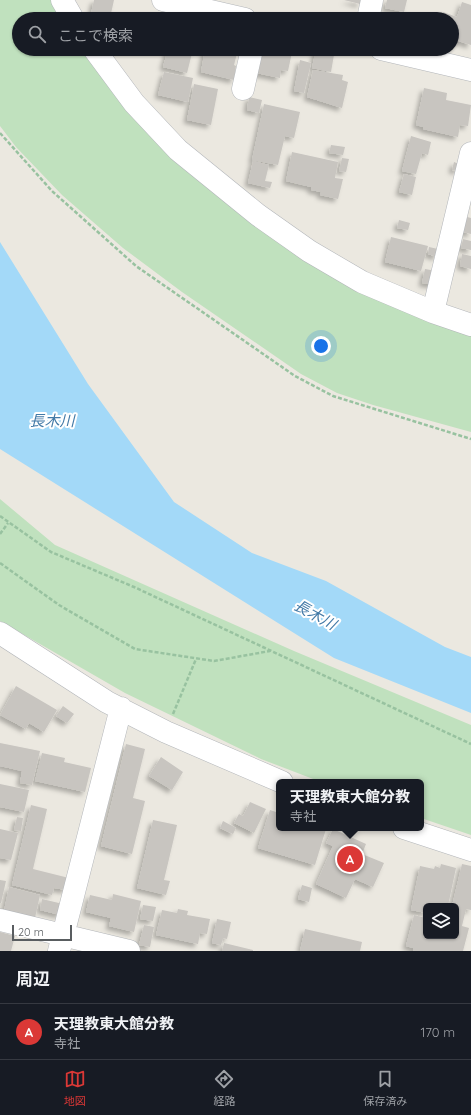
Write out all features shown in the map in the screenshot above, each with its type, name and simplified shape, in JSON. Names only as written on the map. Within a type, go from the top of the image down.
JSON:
[{"type":"street","points":[[62,0],[69,12]]},
{"type":"street","points":[[163,0],[215,12]]},
{"type":"street","points":[[369,12],[372,0]]},
{"type":"street","points":[[99,56],[134,103],[178,150],[258,215],[309,251],[362,282],[434,312],[471,325]]},
{"type":"street","points":[[243,89],[250,56]]},
{"type":"street","points":[[411,56],[471,70]]},
{"type":"street","points":[[434,312],[471,153]]},
{"type":"street","points":[[0,634],[107,702],[166,732],[276,779]]},
{"type":"street","points":[[61,944],[121,708]]},
{"type":"street","points":[[413,831],[471,850]]},
{"type":"street","points":[[0,920],[61,944],[129,951]]},
{"type":"path","points":[[0,133],[52,191],[136,266],[295,376],[332,396],[471,439]]},
{"type":"path","points":[[0,516],[50,552],[134,587],[471,744]]},
{"type":"path","points":[[0,534],[8,523]]},
{"type":"path","points":[[0,562],[59,605],[135,649],[214,661],[271,651]]},
{"type":"path","points":[[166,732],[196,659]]},
{"type":"green space","points":[[0,0],[54,0],[61,12],[12,12],[12,56],[91,56],[206,184],[471,331],[471,432],[373,405],[337,393],[301,374],[182,292],[123,248],[62,195],[16,147],[0,126]]},
{"type":"green space","points":[[0,499],[55,545],[294,651],[471,725],[471,835],[424,819],[424,779],[313,779],[261,759],[125,693],[0,621]]},
{"type":"water","name":"長木川","points":[[0,242],[88,384],[174,502],[252,553],[326,581],[445,647],[471,657],[471,713],[334,658],[0,449]]},
{"type":"building","points":[[94,0],[114,0],[111,12],[91,12]]},
{"type":"building","points":[[344,0],[361,0],[360,4]]},
{"type":"building","points":[[387,0],[407,0],[404,12],[385,8]]},
{"type":"building","points":[[462,2],[471,5],[471,45],[459,41],[459,12]]},
{"type":"building","points":[[166,56],[191,56],[187,73],[163,67]]},
{"type":"building","points":[[204,56],[236,56],[234,65],[236,66],[234,80],[201,72]]},
{"type":"building","points":[[260,56],[291,56],[288,71],[281,70],[280,78],[256,73]]},
{"type":"building","points":[[315,56],[334,56],[331,72],[312,68]]},
{"type":"building","points":[[300,60],[311,63],[304,93],[294,91]]},
{"type":"building","points":[[313,70],[343,75],[342,80],[348,82],[342,108],[307,97]]},
{"type":"building","points":[[164,72],[193,78],[188,102],[158,95]]},
{"type":"building","points":[[194,84],[218,89],[211,125],[187,120]]},
{"type":"building","points":[[424,88],[447,93],[446,100],[471,105],[468,126],[460,125],[458,137],[423,129],[423,127],[416,125]]},
{"type":"building","points":[[249,97],[262,100],[259,113],[247,110]]},
{"type":"building","points":[[264,104],[300,112],[294,138],[285,136],[278,165],[252,160]]},
{"type":"building","points":[[411,136],[431,142],[428,155],[422,153],[416,174],[402,171]]},
{"type":"building","points":[[331,145],[345,147],[343,155],[329,153]]},
{"type":"building","points":[[292,152],[338,162],[335,178],[343,179],[338,199],[320,195],[321,192],[311,190],[311,187],[286,181]]},
{"type":"building","points":[[342,158],[349,159],[346,172],[339,171]]},
{"type":"building","points":[[253,161],[269,165],[265,181],[272,182],[270,188],[248,183]]},
{"type":"building","points":[[454,162],[459,164],[458,171],[452,170]]},
{"type":"building","points":[[404,174],[416,177],[412,195],[399,192]]},
{"type":"building","points":[[467,217],[471,218],[471,234],[463,232]]},
{"type":"building","points":[[399,220],[410,223],[408,230],[397,228]]},
{"type":"building","points":[[391,237],[428,246],[421,271],[385,262]]},
{"type":"building","points":[[463,239],[471,241],[471,250],[461,248]]},
{"type":"building","points":[[429,247],[438,249],[437,257],[428,254]]},
{"type":"building","points":[[462,254],[471,256],[471,269],[460,266]]},
{"type":"building","points":[[425,269],[436,271],[434,285],[422,283]]},
{"type":"building","points":[[16,686],[57,710],[44,732],[29,723],[26,729],[0,715]]},
{"type":"building","points":[[63,706],[74,714],[67,723],[56,716]]},
{"type":"building","points":[[0,743],[40,751],[32,785],[20,783],[22,771],[0,766]]},
{"type":"building","points":[[126,744],[145,749],[133,798],[145,801],[132,854],[101,846]]},
{"type":"building","points":[[42,753],[65,758],[64,762],[91,768],[85,792],[35,781]]},
{"type":"building","points":[[161,757],[183,772],[172,790],[149,776]]},
{"type":"building","points":[[0,784],[29,790],[24,812],[0,807]]},
{"type":"building","points":[[250,802],[266,809],[254,833],[234,823],[239,814],[243,816]]},
{"type":"building","points":[[31,805],[47,809],[33,869],[69,878],[66,890],[54,888],[52,895],[12,885]]},
{"type":"building","points":[[270,810],[276,812],[276,831],[325,831],[315,865],[258,848]]},
{"type":"building","points":[[17,817],[23,818],[21,831],[14,830]]},
{"type":"building","points":[[153,820],[177,825],[164,880],[170,881],[166,895],[137,888]]},
{"type":"building","points":[[223,821],[236,828],[233,834],[220,828]]},
{"type":"building","points":[[0,829],[18,833],[11,860],[0,858]]},
{"type":"building","points":[[332,831],[337,831],[366,844],[362,854],[384,863],[373,887],[355,879],[346,898],[316,884],[333,846],[326,843]]},
{"type":"building","points":[[441,864],[456,868],[449,903],[423,903],[423,912],[411,910],[420,866],[434,869],[435,866],[440,868]]},
{"type":"building","points":[[462,864],[471,866],[471,910],[466,909],[462,926],[469,928],[463,951],[413,951],[413,948],[406,946],[414,915],[423,917],[423,939],[459,939],[459,903],[453,903]]},
{"type":"building","points":[[0,880],[6,881],[1,903],[0,903]]},
{"type":"building","points":[[302,885],[312,888],[309,902],[298,899]]},
{"type":"building","points":[[9,887],[40,895],[35,918],[4,911]]},
{"type":"building","points":[[113,894],[141,901],[134,932],[109,926],[111,918],[86,912],[90,895],[112,900]]},
{"type":"building","points":[[42,899],[63,904],[60,915],[40,910]]},
{"type":"building","points":[[143,905],[156,907],[153,921],[140,919]]},
{"type":"building","points":[[178,909],[188,911],[187,915],[210,919],[207,934],[200,933],[198,944],[156,935],[162,910],[177,913]]},
{"type":"building","points":[[217,919],[231,922],[227,939],[223,938],[221,945],[212,943]]},
{"type":"building","points":[[144,925],[154,927],[150,947],[139,945]]},
{"type":"building","points":[[305,929],[362,942],[360,951],[300,951]]},
{"type":"building","points":[[0,932],[15,936],[11,951],[0,951]]},
{"type":"building","points":[[224,943],[253,950],[253,951],[222,951]]},
{"type":"place","name":"天理教東大館分教","points":[[350,859]]}]
